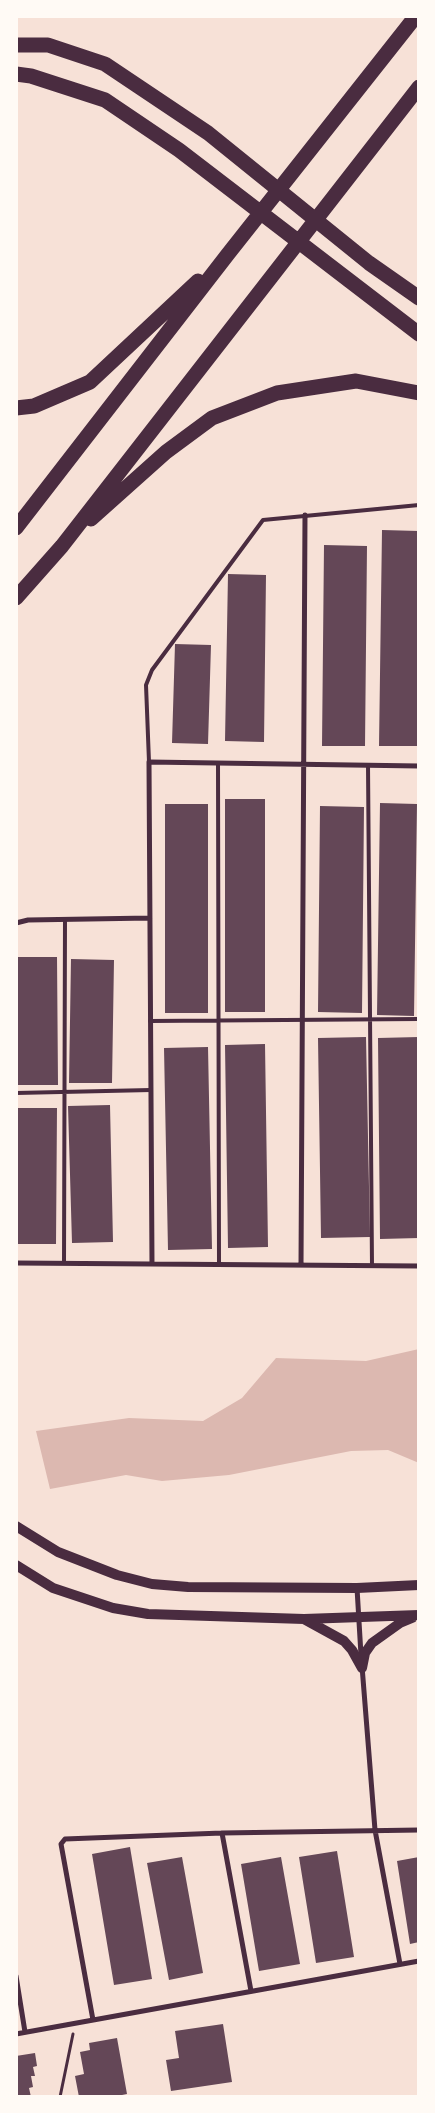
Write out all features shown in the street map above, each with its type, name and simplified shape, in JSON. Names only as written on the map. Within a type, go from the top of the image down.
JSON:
[{"type":"highway","points":[[16,528],[228,254],[416,16]]},
{"type":"highway","points":[[16,45],[48,45],[105,64],[208,133],[369,263],[419,298]]},
{"type":"highway","points":[[16,74],[31,76],[105,100],[179,150],[419,334]]},
{"type":"highway","points":[[16,598],[62,546],[419,87]]},
{"type":"highway","points":[[16,408],[34,406],[90,382],[228,254]]},
{"type":"highway","points":[[62,546],[166,452],[212,418],[277,393],[356,381],[419,393]]},
{"type":"main road","points":[[16,1526],[58,1552],[117,1575],[152,1584],[357,1588],[419,1585]]},
{"type":"main road","points":[[16,1565],[53,1588],[122,1609],[176,1616],[304,1620],[360,1616],[418,1616]]},
{"type":"main road","points":[[362,1668],[365,1653],[372,1643],[400,1623],[418,1616]]},
{"type":"main road","points":[[304,1620],[344,1641],[352,1650],[362,1668]]},
{"type":"street","points":[[301,1265],[305,515]]},
{"type":"street","points":[[152,1264],[149,762],[419,766]]},
{"type":"street","points":[[16,923],[28,920],[150,918]]},
{"type":"street","points":[[16,1263],[419,1266]]},
{"type":"street","points":[[357,1588],[375,1830],[400,1964]]},
{"type":"street","points":[[93,2020],[61,1844],[65,1838],[419,1830]]},
{"type":"street","points":[[222,1833],[251,1991]]},
{"type":"street","points":[[16,2034],[419,1961]]},
{"type":"street","points":[[16,1976],[25,2032]]},
{"type":"lane","points":[[149,762],[146,685],[162,654],[263,520],[419,505]]},
{"type":"lane","points":[[218,763],[219,1264]]},
{"type":"lane","points":[[368,765],[372,1266]]},
{"type":"lane","points":[[64,1263],[65,919]]},
{"type":"lane","points":[[150,1022],[419,1019]]},
{"type":"lane","points":[[16,1093],[151,1090]]},
{"type":"path","points":[[60,2097],[76,2023]]},
{"type":"shaded area","points":[[419,1349],[419,1463],[388,1450],[351,1451],[229,1475],[162,1481],[126,1475],[50,1489],[36,1431],[129,1418],[203,1421],[242,1398],[276,1358],[366,1361]]},
{"type":"building","points":[[382,530],[419,531],[417,746],[379,746]]},
{"type":"building","points":[[324,545],[367,546],[365,746],[322,746]]},
{"type":"building","points":[[228,574],[266,575],[264,742],[225,741]]},
{"type":"building","points":[[175,644],[211,645],[208,744],[172,743]]},
{"type":"building","points":[[225,799],[265,799],[265,1012],[225,1012]]},
{"type":"building","points":[[380,803],[417,804],[414,1016],[377,1015]]},
{"type":"building","points":[[165,804],[208,804],[208,1013],[165,1013]]},
{"type":"building","points":[[320,806],[364,807],[362,1013],[318,1012]]},
{"type":"building","points":[[16,957],[57,957],[58,1085],[16,1085]]},
{"type":"building","points":[[71,959],[114,960],[112,1083],[69,1083]]},
{"type":"building","points":[[366,1037],[370,1237],[321,1238],[318,1038]]},
{"type":"building","points":[[419,1037],[419,1238],[380,1239],[378,1038]]},
{"type":"building","points":[[265,1044],[268,1247],[228,1248],[225,1045]]},
{"type":"building","points":[[208,1047],[212,1249],[168,1250],[164,1048]]},
{"type":"building","points":[[110,1105],[113,1242],[72,1243],[68,1106]]},
{"type":"building","points":[[16,1108],[57,1108],[56,1244],[16,1244]]},
{"type":"building","points":[[130,1847],[152,1979],[114,1985],[92,1854]]},
{"type":"building","points":[[337,1851],[354,1957],[316,1963],[299,1857]]},
{"type":"building","points":[[182,1857],[203,1973],[169,1980],[147,1863]]},
{"type":"building","points":[[281,1857],[300,1964],[259,1971],[241,1864]]},
{"type":"building","points":[[419,1857],[419,1942],[410,1944],[397,1861]]},
{"type":"building","points":[[223,2024],[232,2082],[171,2091],[166,2060],[179,2058],[175,2031]]},
{"type":"building","points":[[117,2038],[127,2094],[112,2097],[79,2097],[75,2076],[84,2074],[80,2052],[90,2050],[89,2043]]},
{"type":"building","points":[[35,2053],[37,2066],[33,2067],[35,2076],[31,2076],[33,2087],[29,2088],[31,2097],[16,2097],[16,2056]]}]
